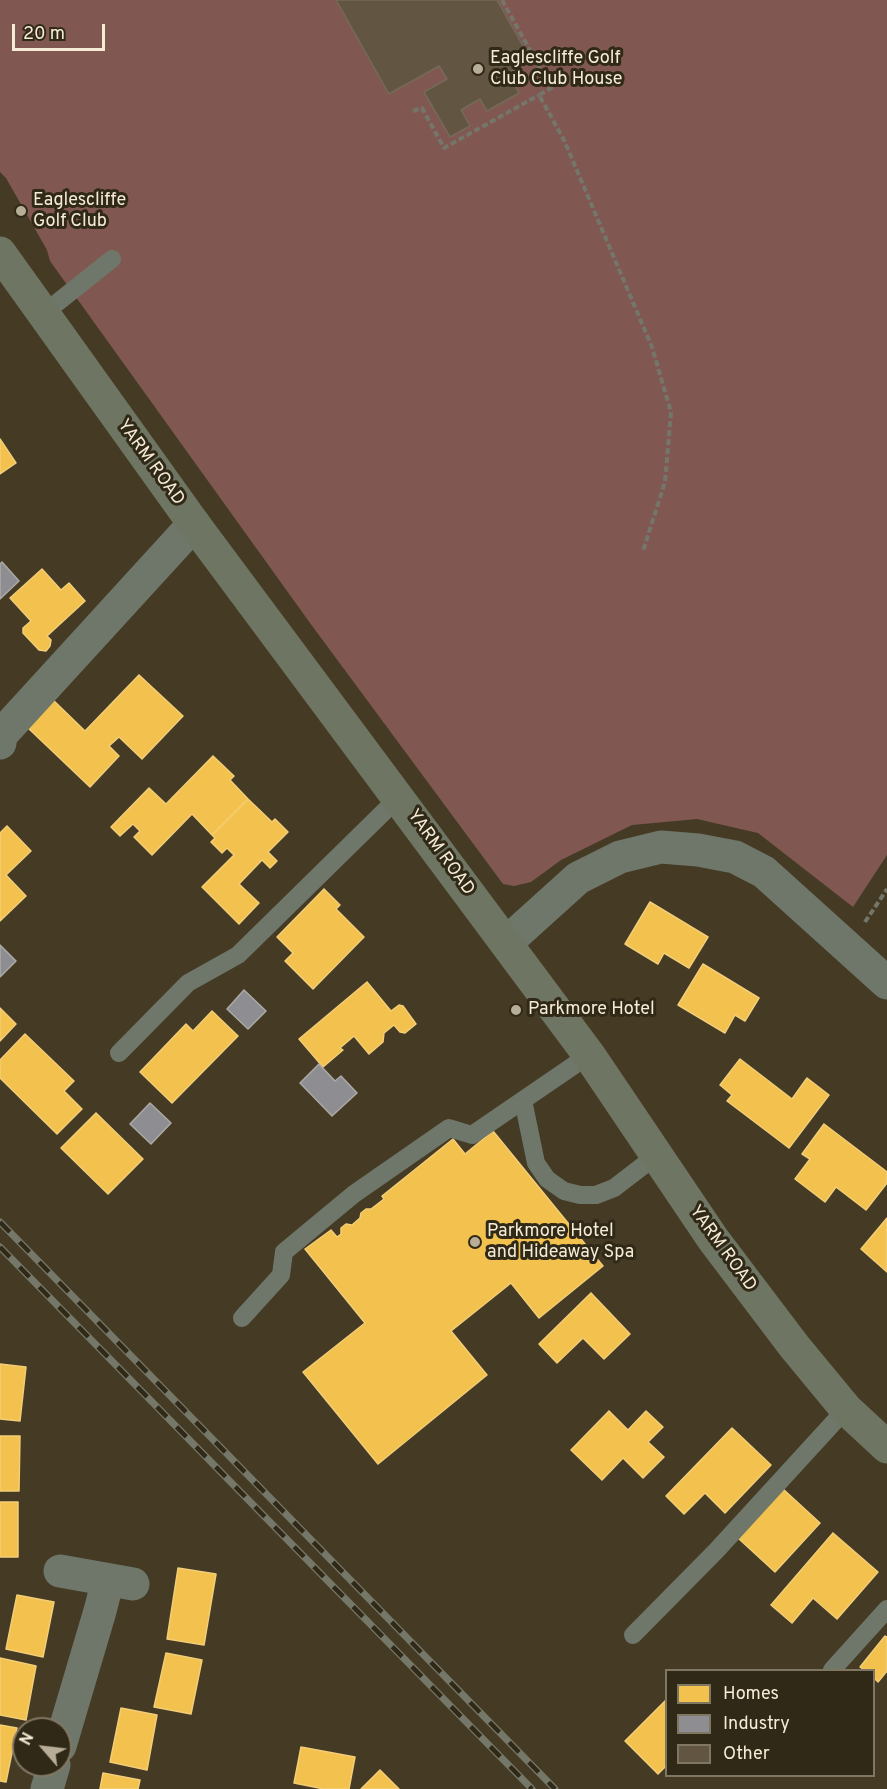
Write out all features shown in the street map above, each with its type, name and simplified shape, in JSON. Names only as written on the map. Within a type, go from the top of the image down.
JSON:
[{"type":"main road","name":"YARM ROAD","points":[[0,253],[194,524],[589,1055],[713,1239],[794,1346],[846,1409],[887,1447]]},
{"type":"street","points":[[0,743],[1,735],[194,524]]},
{"type":"street","points":[[506,943],[578,878],[620,857],[660,847],[698,850],[735,857],[764,872],[887,983]]},
{"type":"street","points":[[60,1571],[120,1582],[100,1611],[69,1717]]},
{"type":"lane","points":[[43,314],[112,259]]},
{"type":"lane","points":[[119,1053],[188,983],[238,955],[399,797]]},
{"type":"lane","points":[[242,1318],[281,1275],[284,1252],[354,1194],[449,1128],[472,1135],[589,1055]]},
{"type":"lane","points":[[523,1100],[536,1163],[547,1179],[564,1191],[580,1195],[596,1195],[614,1188],[657,1155]]},
{"type":"lane","points":[[633,1635],[716,1551],[846,1409]]},
{"type":"lane","points":[[834,1669],[887,1609]]},
{"type":"path","points":[[412,111],[422,108],[444,148],[551,88],[502,0]]},
{"type":"path","points":[[539,95],[564,140],[652,347],[671,412],[665,482],[643,551]]},
{"type":"path","points":[[860,930],[887,889]]},
{"type":"shaded area","points":[[0,0],[887,0],[887,855],[853,907],[758,833],[697,819],[632,825],[561,860],[531,882],[514,886],[503,884],[310,623],[50,261],[47,250],[6,178],[0,172]]},
{"type":"building: Homes","points":[[0,439],[16,463],[0,474]]},
{"type":"building: Homes","points":[[42,569],[61,590],[69,583],[85,601],[47,636],[51,640],[46,651],[39,650],[23,633],[23,628],[31,621],[10,598]]},
{"type":"building: Homes","points":[[139,675],[183,716],[142,759],[119,737],[109,746],[119,756],[90,787],[26,726],[52,699],[85,731]]},
{"type":"building: Homes","points":[[213,756],[234,776],[230,780],[248,799],[212,835],[192,814],[152,855],[134,837],[140,831],[133,824],[120,836],[111,827],[149,788],[166,804]]},
{"type":"building: Homes","points":[[248,799],[272,822],[275,819],[288,832],[268,852],[277,861],[270,868],[262,860],[239,884],[259,903],[239,924],[202,887],[234,855],[227,848],[222,853],[211,842],[215,838],[212,835]]},
{"type":"building: Homes","points":[[7,826],[31,851],[6,875],[26,896],[0,921],[0,833]]},
{"type":"building: Homes","points":[[324,889],[340,905],[336,909],[364,937],[313,989],[285,961],[293,953],[277,937]]},
{"type":"building: Homes","points":[[650,902],[708,937],[689,968],[664,953],[658,964],[625,944]]},
{"type":"building: Homes","points":[[703,964],[759,998],[745,1021],[735,1015],[725,1033],[678,1005]]},
{"type":"building: Homes","points":[[367,982],[391,1011],[399,1005],[403,1006],[416,1024],[405,1033],[400,1032],[394,1025],[384,1033],[383,1042],[369,1054],[354,1036],[340,1048],[343,1050],[323,1067],[299,1039]]},
{"type":"building: Homes","points":[[0,1008],[16,1024],[0,1041]]},
{"type":"building: Homes","points":[[212,1011],[238,1036],[172,1103],[140,1072],[186,1024],[193,1031]]},
{"type":"building: Homes","points":[[25,1034],[74,1081],[64,1091],[82,1109],[57,1134],[0,1078],[0,1060]]},
{"type":"building: Homes","points":[[740,1059],[792,1099],[807,1078],[829,1095],[789,1148],[727,1101],[732,1095],[720,1085]]},
{"type":"building: Homes","points":[[96,1113],[143,1159],[108,1194],[61,1148]]},
{"type":"building: Homes","points":[[824,1124],[887,1172],[887,1183],[866,1210],[836,1187],[825,1202],[795,1179],[810,1159],[802,1154]]},
{"type":"building: Homes","points":[[493,1131],[603,1266],[539,1318],[511,1283],[451,1331],[487,1375],[378,1464],[303,1372],[365,1323],[305,1249],[331,1230],[337,1237],[341,1234],[341,1228],[346,1224],[352,1225],[360,1218],[361,1213],[384,1199],[382,1196],[453,1139],[465,1154]]},
{"type":"building: Homes","points":[[887,1218],[887,1272],[861,1249]]},
{"type":"building: Homes","points":[[591,1293],[630,1334],[604,1359],[583,1338],[557,1363],[539,1344]]},
{"type":"building: Homes","points":[[0,1364],[26,1367],[20,1421],[0,1419]]},
{"type":"building: Homes","points":[[609,1411],[628,1430],[646,1411],[663,1427],[648,1442],[664,1457],[643,1478],[623,1458],[602,1480],[571,1450]]},
{"type":"building: Homes","points":[[732,1428],[771,1465],[725,1513],[705,1493],[684,1514],[666,1496]]},
{"type":"building: Homes","points":[[0,1436],[20,1436],[19,1491],[0,1491]]},
{"type":"building: Homes","points":[[783,1489],[820,1523],[775,1572],[738,1538]]},
{"type":"building: Homes","points":[[0,1502],[18,1502],[18,1557],[0,1557]]},
{"type":"building: Homes","points":[[833,1533],[878,1572],[837,1619],[813,1598],[792,1623],[771,1605]]},
{"type":"building: Homes","points":[[178,1568],[216,1574],[204,1645],[167,1639]]},
{"type":"building: Homes","points":[[17,1595],[54,1602],[43,1657],[6,1649]]},
{"type":"building: Homes","points":[[885,1636],[887,1637],[887,1671],[878,1682],[875,1679],[875,1669],[860,1667]]},
{"type":"building: Homes","points":[[166,1653],[202,1660],[191,1714],[154,1707]]},
{"type":"building: Homes","points":[[0,1658],[36,1666],[27,1717],[0,1715]]},
{"type":"building: Homes","points":[[665,1701],[665,1767],[658,1774],[625,1741]]},
{"type":"building: Homes","points":[[121,1708],[157,1715],[147,1770],[110,1762]]},
{"type":"building: Homes","points":[[0,1725],[12,1727],[12,1753],[6,1782],[0,1781]]},
{"type":"building: Homes","points":[[301,1747],[355,1757],[349,1789],[324,1789],[294,1783]]},
{"type":"building: Homes","points":[[380,1770],[399,1789],[361,1789]]},
{"type":"building: Homes","points":[[103,1773],[140,1780],[138,1789],[100,1789]]},
{"type":"building: Industry","points":[[2,562],[19,581],[0,599],[0,564]]},
{"type":"building: Industry","points":[[0,945],[16,961],[0,977]]},
{"type":"building: Industry","points":[[244,990],[266,1011],[248,1029],[227,1009]]},
{"type":"building: Industry","points":[[319,1064],[335,1081],[341,1076],[357,1093],[332,1116],[300,1083]]},
{"type":"building: Industry","points":[[150,1103],[171,1123],[151,1144],[130,1124]]},
{"type":"building: Other","name":"Eaglescliffe Golf Club Club House","points":[[336,0],[497,0],[531,60],[508,73],[519,93],[487,111],[480,99],[461,110],[470,126],[450,137],[424,92],[447,79],[439,66],[389,94]]},
{"type":"railway","points":[[0,1222],[555,1789]]},
{"type":"railway","points":[[0,1247],[532,1789]]},
{"type":"place","name":"Eaglescliffe Golf Club Club House","points":[[478,69]]},
{"type":"place","name":"Eaglescliffe Golf Club","points":[[21,211]]},
{"type":"place","name":"Parkmore Hotel","points":[[516,1010]]},
{"type":"place","name":"Parkmore Hotel and Hideaway Spa","points":[[475,1242]]}]
